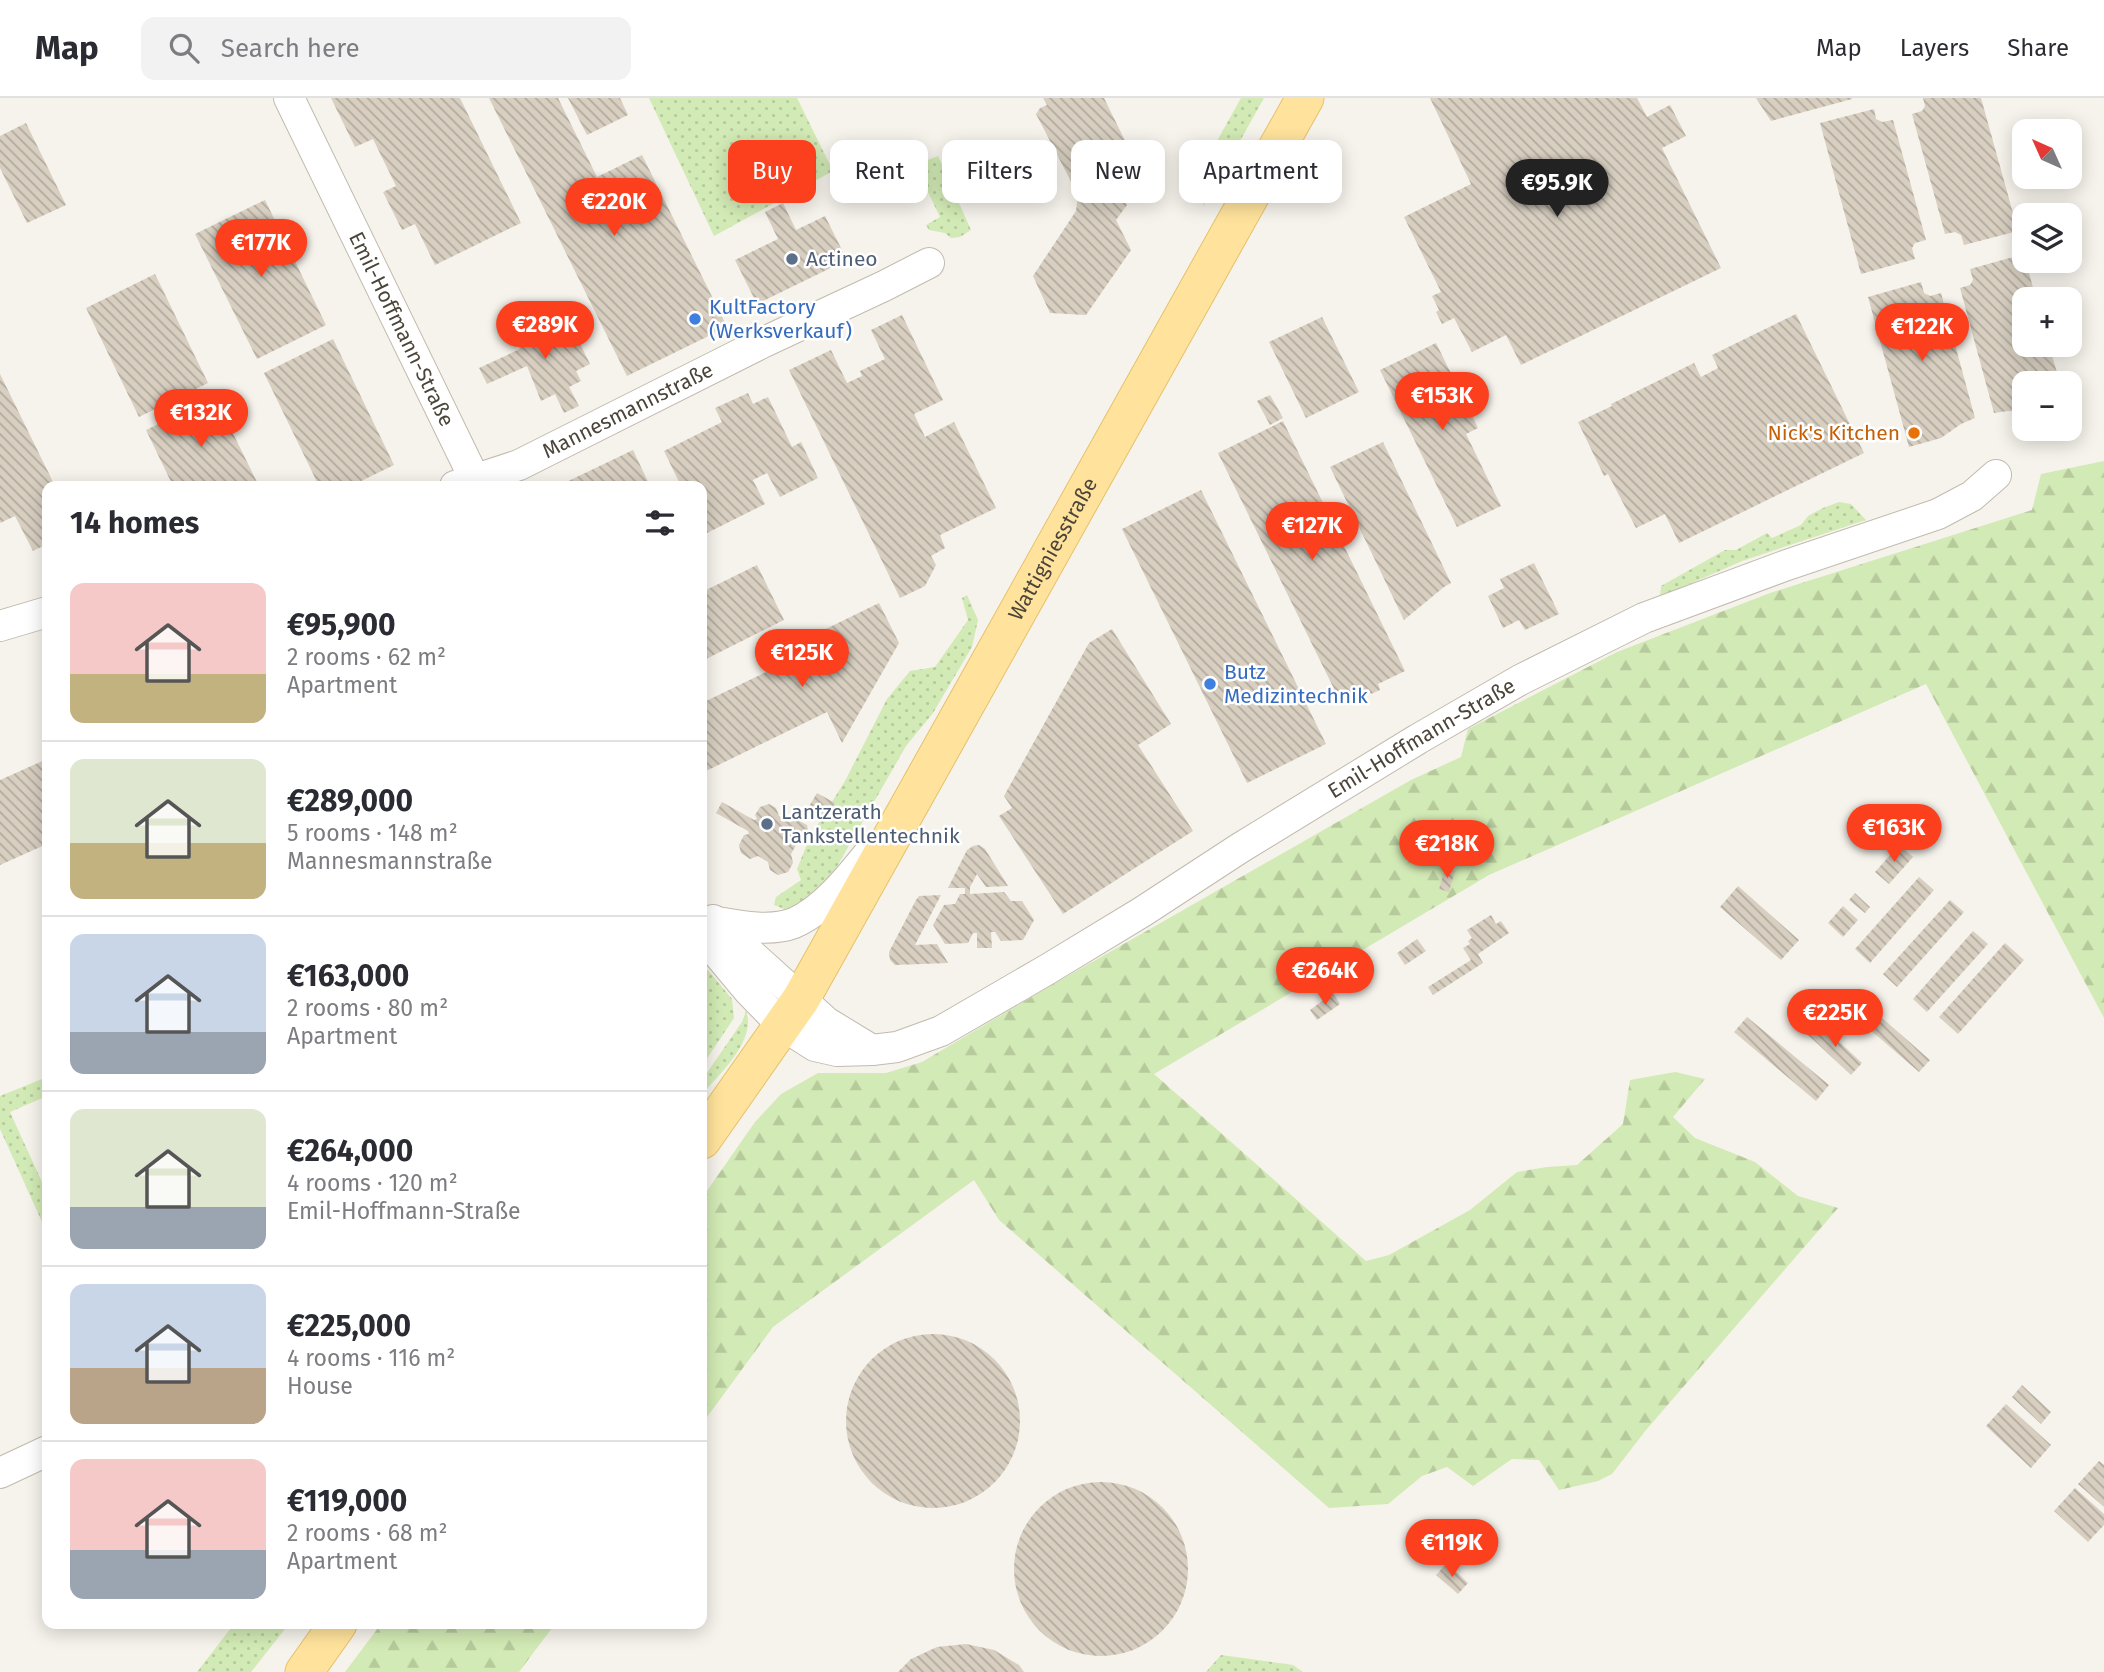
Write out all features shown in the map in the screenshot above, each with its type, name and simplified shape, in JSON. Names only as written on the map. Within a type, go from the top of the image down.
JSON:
[{"type":"main road","name":"Wattigniesstraße","points":[[707,1133],[791,1012],[1305,98]]},
{"type":"main road","points":[[304,1672],[334,1629]]},
{"type":"street","name":"Emil-Hoffmann-Straße","points":[[289,98],[468,481]]},
{"type":"street","name":"Mannesmannstraße","points":[[477,481],[519,465],[929,263]]},
{"type":"street","name":"Emil-Hoffmann-Straße","points":[[707,924],[748,990],[791,1012],[815,1046],[837,1051],[872,1050],[897,1046],[930,1035],[1142,912],[1418,738],[1532,674],[1644,618],[1787,565],[1938,514],[1972,496],[1996,475]]},
{"type":"street","points":[[0,626],[42,613]]},
{"type":"street","points":[[707,924],[759,928],[792,923],[810,913],[856,868],[906,809]]},
{"type":"street","points":[[0,1473],[42,1453]]},
{"type":"green space","points":[[649,98],[797,98],[830,165],[830,173],[816,180],[816,140],[728,140],[728,203],[774,203],[714,236]]},
{"type":"green space","points":[[1241,98],[1264,98],[1240,140],[1218,140]]},
{"type":"green space","points":[[938,156],[942,165],[942,203],[959,203],[971,230],[960,237],[951,238],[945,233],[929,230],[926,225],[940,217],[928,192],[928,160]]},
{"type":"green space","points":[[2104,461],[2104,1018],[1926,684],[1489,875],[1154,1074],[1366,1261],[1389,1255],[1470,1210],[1517,1172],[1577,1165],[1623,1124],[1630,1080],[1675,1072],[1705,1079],[1673,1117],[1695,1138],[1755,1162],[1798,1196],[1838,1208],[1646,1430],[1612,1474],[1598,1481],[1559,1490],[1539,1460],[1512,1459],[1473,1486],[1447,1467],[1422,1476],[1388,1504],[1329,1508],[999,1220],[974,1180],[773,1327],[707,1417],[707,1191],[755,1122],[781,1094],[818,1073],[886,1073],[922,1062],[1411,780],[1461,757],[1468,729],[1617,652],[1770,593],[2032,510],[2041,474]]},
{"type":"green space","points":[[1839,502],[1851,504],[1866,520],[1742,561],[1660,597],[1661,586],[1725,550],[1736,550],[1767,533],[1772,538],[1801,525],[1808,516]]},
{"type":"green space","points":[[967,595],[978,620],[972,647],[933,713],[906,746],[827,884],[805,904],[787,910],[774,905],[776,897],[801,880],[797,869],[810,837],[845,781],[887,699],[910,671],[935,667],[968,620],[962,598]]},
{"type":"green space","points":[[707,970],[732,999],[734,1018],[707,1058]]},
{"type":"green space","points":[[746,1011],[748,1022],[741,1045],[707,1088],[707,1073],[742,1022]]},
{"type":"green space","points":[[42,1079],[42,1098],[10,1112],[42,1182],[42,1222],[0,1129],[0,1096]]},
{"type":"green space","points":[[230,1629],[285,1629],[251,1672],[197,1672]]},
{"type":"green space","points":[[377,1629],[551,1629],[519,1672],[345,1672]]},
{"type":"green space","points":[[1221,1655],[1293,1665],[1303,1672],[1206,1672]]},
{"type":"building","points":[[331,98],[460,98],[521,223],[435,265],[415,224],[402,230],[383,192],[396,186],[373,139],[355,147]]},
{"type":"building","points":[[489,98],[558,98],[597,177],[642,155],[727,327],[627,376]]},
{"type":"building","points":[[568,98],[620,98],[628,115],[587,135]]},
{"type":"building","points":[[1043,98],[1104,98],[1125,140],[1071,140],[1071,182],[1057,154],[1057,140],[1049,140],[1036,114],[1040,108],[1047,105]]},
{"type":"building","points":[[1430,98],[1637,98],[1647,117],[1670,105],[1686,136],[1662,148],[1721,268],[1521,365],[1506,335],[1472,352],[1454,318],[1442,324],[1432,296],[1441,292],[1404,217],[1471,184]]},
{"type":"building","points":[[1756,98],[1852,98],[1852,99],[1771,121]]},
{"type":"building","points":[[1923,98],[1981,98],[2012,209],[2012,233],[1964,245],[1961,235],[1955,232],[1945,234],[1912,114],[1922,111],[1925,106]]},
{"type":"building","points":[[1874,109],[1876,119],[1882,122],[1893,120],[1926,240],[1915,243],[1912,248],[1915,259],[1861,274],[1820,123]]},
{"type":"building","points":[[26,123],[66,205],[27,223],[0,168],[0,136]]},
{"type":"building","points":[[265,200],[326,325],[257,359],[195,234]]},
{"type":"building","points":[[783,203],[796,230],[825,216],[847,260],[757,304],[735,260],[778,239],[765,212]]},
{"type":"building","points":[[1077,203],[1126,203],[1116,220],[1131,250],[1086,315],[1050,313],[1033,276],[1076,211]]},
{"type":"building","points":[[2012,257],[2012,273],[2029,273],[2033,287],[2012,287],[2012,357],[2052,357],[2057,371],[2012,371],[2012,411],[1994,413],[1960,288],[1970,285],[1973,280],[1970,269]]},
{"type":"building","points":[[155,274],[208,383],[139,417],[86,308]]},
{"type":"building","points":[[1921,282],[1924,293],[1930,296],[1941,293],[1975,418],[1941,438],[1909,447],[1868,297]]},
{"type":"building","points":[[1796,314],[1864,453],[1679,543],[1665,514],[1636,528],[1608,474],[1604,476],[1578,422],[1694,363],[1701,377],[1718,368],[1712,355]]},
{"type":"building","points":[[566,315],[590,364],[576,371],[581,381],[569,387],[579,406],[564,413],[555,394],[541,401],[527,366],[487,384],[479,368],[520,349],[515,339],[527,333],[524,327],[537,320],[540,328]]},
{"type":"building","points":[[902,315],[943,400],[914,414],[925,437],[954,422],[996,508],[940,535],[945,548],[931,556],[936,565],[925,586],[900,598],[789,370],[831,350],[847,383],[862,376],[860,371],[885,359],[871,330]]},
{"type":"building","points":[[1322,317],[1359,392],[1306,418],[1269,342]]},
{"type":"building","points":[[333,339],[394,465],[361,481],[317,481],[264,373]]},
{"type":"building","points":[[1436,343],[1478,428],[1466,434],[1501,506],[1457,527],[1380,370]]},
{"type":"building","points":[[0,374],[53,481],[42,481],[42,546],[33,551],[15,516],[0,523]]},
{"type":"building","points":[[748,393],[753,404],[768,397],[792,447],[801,442],[818,478],[780,497],[767,473],[753,480],[765,504],[707,533],[707,481],[679,481],[664,451],[722,422],[715,408]]},
{"type":"building","points":[[1270,395],[1283,418],[1270,425],[1257,401]]},
{"type":"building","points":[[215,397],[257,481],[171,481],[146,430]]},
{"type":"building","points":[[1283,421],[1405,671],[1378,684],[1380,690],[1371,694],[1368,689],[1341,703],[1218,453]]},
{"type":"building","points":[[1383,442],[1451,583],[1404,620],[1330,467]]},
{"type":"building","points":[[633,450],[648,481],[568,481]]},
{"type":"building","points":[[1201,490],[1326,744],[1247,783],[1122,529]]},
{"type":"building","points":[[1534,563],[1559,614],[1525,630],[1519,620],[1503,628],[1488,596],[1504,588],[1500,579]]},
{"type":"building","points":[[757,565],[784,620],[707,658],[707,590]]},
{"type":"building","points":[[879,603],[899,643],[842,743],[827,712],[707,771],[707,701],[799,656],[793,645]]},
{"type":"building","points":[[1112,629],[1171,724],[1138,745],[1193,831],[1063,914],[999,816],[1012,808],[1004,796],[1089,643]]},
{"type":"building","points":[[42,761],[42,846],[0,865],[0,780]]},
{"type":"building","points":[[817,793],[835,803],[826,818],[808,808]]},
{"type":"building","points":[[722,802],[754,820],[757,819],[755,815],[760,807],[769,804],[776,808],[779,816],[790,822],[797,820],[807,825],[809,835],[804,843],[796,845],[791,854],[793,863],[788,872],[778,875],[770,870],[768,862],[758,856],[750,859],[741,853],[739,845],[744,835],[749,834],[748,831],[716,813]]},
{"type":"building","points":[[979,845],[985,849],[1008,886],[986,887],[977,874],[970,887],[970,894],[1004,892],[1011,901],[1022,901],[1034,920],[1023,940],[1001,941],[995,932],[991,932],[992,948],[977,948],[977,933],[973,933],[968,943],[945,944],[933,925],[944,905],[955,904],[960,894],[965,894],[965,888],[948,888],[967,850]]},
{"type":"building","points":[[1899,845],[1913,857],[1889,884],[1875,872]]},
{"type":"building","points":[[1445,868],[1455,871],[1449,892],[1439,889]]},
{"type":"building","points":[[1919,877],[1934,890],[1870,963],[1855,949]]},
{"type":"building","points":[[1738,886],[1799,940],[1781,960],[1720,907]]},
{"type":"building","points":[[1855,893],[1870,907],[1865,913],[1849,900]]},
{"type":"building","points":[[941,895],[915,945],[937,944],[948,963],[895,965],[890,960],[889,952],[916,900],[919,896]]},
{"type":"building","points":[[1950,900],[1964,912],[1897,987],[1883,974]]},
{"type":"building","points":[[1843,906],[1858,920],[1843,937],[1828,923]]},
{"type":"building","points":[[1491,915],[1496,924],[1501,921],[1509,933],[1478,954],[1483,963],[1433,995],[1428,987],[1471,960],[1463,948],[1470,944],[1468,941],[1472,938],[1467,930]]},
{"type":"building","points":[[1973,931],[1988,944],[1927,1012],[1913,999]]},
{"type":"building","points":[[1417,939],[1426,951],[1405,965],[1397,953]]},
{"type":"building","points":[[2005,943],[2024,960],[1958,1034],[1939,1017]]},
{"type":"building","points":[[1849,989],[1930,1060],[1919,1072],[1838,1002]]},
{"type":"building","points":[[1333,993],[1340,1004],[1317,1020],[1310,1010]]},
{"type":"building","points":[[1747,1017],[1829,1085],[1816,1101],[1734,1032]]},
{"type":"building","points":[[1818,1022],[1862,1063],[1851,1075],[1807,1034]]},
{"type":"building","points":[[933,1334],[966,1341],[995,1359],[1013,1388],[1020,1421],[1013,1454],[995,1483],[966,1501],[933,1508],[900,1501],[871,1483],[853,1454],[846,1421],[853,1388],[871,1359],[900,1341]]},
{"type":"building","points":[[2022,1385],[2051,1412],[2041,1424],[2012,1397]]},
{"type":"building","points":[[2006,1404],[2051,1445],[2031,1468],[1986,1426]]},
{"type":"building","points":[[2099,1461],[2104,1465],[2104,1507],[2078,1484]]},
{"type":"building","points":[[1101,1482],[1134,1489],[1163,1507],[1181,1536],[1188,1569],[1181,1602],[1163,1631],[1134,1649],[1101,1656],[1068,1649],[1039,1631],[1021,1602],[1014,1569],[1021,1536],[1039,1507],[1068,1489]]},
{"type":"building","points":[[2075,1488],[2104,1514],[2104,1525],[2088,1542],[2054,1511]]},
{"type":"building","points":[[1447,1563],[1468,1583],[1458,1594],[1436,1575]]},
{"type":"building","points":[[966,1644],[994,1650],[1019,1665],[1024,1672],[898,1672],[911,1659],[937,1647]]},
{"type":"place","name":"Actineo","points":[[792,259]]},
{"type":"place","name":"KultFactory (Werksverkauf)","points":[[695,319]]},
{"type":"place","name":"Nick's Kitchen","points":[[1914,433]]},
{"type":"place","name":"Butz Medizintechnik","points":[[1210,684]]},
{"type":"place","name":"Lantzerath Tankstellentechnik","points":[[767,824]]}]
